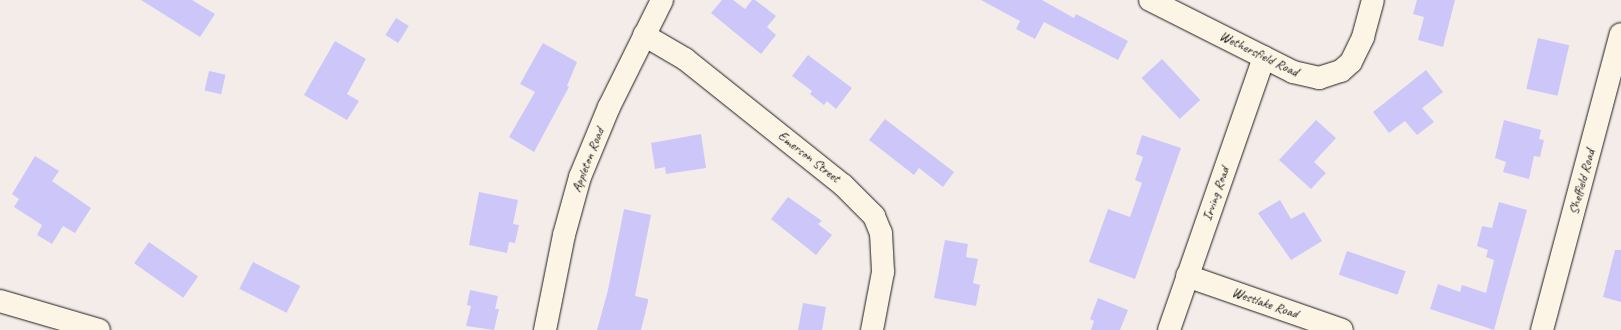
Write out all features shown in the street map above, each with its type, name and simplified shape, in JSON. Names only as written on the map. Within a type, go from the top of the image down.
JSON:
[{"type":"street","name":"Appleton Road","points":[[545,330],[564,235],[580,177],[609,107],[662,0]]},
{"type":"street","name":"Wethersfield Road","points":[[1150,0],[1307,77],[1319,78],[1342,71],[1358,50],[1373,0]]},
{"type":"street","name":"Sheffield Road","points":[[1542,330],[1621,34]]},
{"type":"street","name":"Emerson Street","points":[[644,35],[698,69],[843,184],[874,216],[881,233],[883,272],[872,330]]},
{"type":"street","name":"Irving Road","points":[[1169,330],[1264,57]]},
{"type":"street","name":"Westlake Road","points":[[1187,276],[1342,330]]},
{"type":"street","points":[[0,301],[99,330]]},
{"type":"building","points":[[141,0],[192,0],[215,14],[200,37]]},
{"type":"building","points":[[722,0],[733,0],[745,9],[752,0],[755,0],[776,16],[767,27],[776,35],[761,54],[711,13]]},
{"type":"building","points":[[981,0],[1042,0],[1074,18],[1076,14],[1128,41],[1118,60],[1044,22],[1035,39],[1016,29],[1020,21]]},
{"type":"building","points":[[1417,0],[1455,0],[1443,47],[1418,40],[1424,17],[1413,14]]},
{"type":"building","points":[[396,18],[409,26],[398,43],[385,35]]},
{"type":"building","points":[[1538,38],[1569,45],[1557,96],[1526,89]]},
{"type":"building","points":[[335,41],[366,59],[347,94],[359,101],[347,120],[304,95]]},
{"type":"building","points":[[543,43],[577,62],[567,86],[569,87],[534,152],[509,137],[535,92],[520,84]]},
{"type":"building","points":[[808,55],[852,88],[836,109],[827,101],[824,105],[810,94],[812,91],[792,76]]},
{"type":"building","points":[[1162,59],[1200,100],[1180,119],[1142,78]]},
{"type":"building","points":[[1426,70],[1443,92],[1422,108],[1434,122],[1417,135],[1405,121],[1389,133],[1373,112]]},
{"type":"building","points":[[209,71],[226,75],[221,94],[205,90]]},
{"type":"building","points":[[885,119],[954,172],[943,187],[919,168],[914,175],[869,140]]},
{"type":"building","points":[[1316,120],[1336,138],[1314,162],[1326,173],[1311,189],[1279,160]]},
{"type":"building","points":[[1504,120],[1541,130],[1539,139],[1544,140],[1540,157],[1534,156],[1529,179],[1503,172],[1506,162],[1495,158]]},
{"type":"building","points":[[701,134],[706,168],[666,174],[665,167],[655,169],[651,143]]},
{"type":"building","points":[[1142,135],[1181,148],[1135,279],[1089,262],[1108,209],[1130,217],[1142,183],[1135,180],[1143,157],[1136,154]]},
{"type":"building","points":[[35,156],[59,171],[52,181],[91,208],[75,233],[63,226],[52,244],[37,235],[42,225],[14,207],[19,199],[12,194]]},
{"type":"building","points":[[479,192],[518,200],[513,224],[519,225],[515,243],[509,242],[507,253],[469,245]]},
{"type":"building","points":[[788,197],[822,221],[818,224],[832,235],[816,255],[771,219]]},
{"type":"building","points":[[1280,200],[1291,219],[1304,212],[1322,241],[1291,260],[1258,213]]},
{"type":"building","points":[[1499,202],[1527,210],[1494,330],[1430,309],[1438,284],[1460,292],[1462,285],[1486,293],[1494,260],[1486,257],[1488,250],[1477,246],[1482,226],[1492,228]]},
{"type":"building","points":[[624,209],[651,215],[635,296],[648,299],[648,302],[641,330],[597,330],[608,290]]},
{"type":"building","points":[[945,240],[968,244],[966,257],[978,259],[973,283],[980,285],[976,306],[934,298]]},
{"type":"building","points":[[149,242],[198,276],[183,298],[134,263]]},
{"type":"building","points":[[1615,250],[1621,250],[1621,302],[1603,297]]},
{"type":"building","points":[[1347,251],[1406,271],[1397,295],[1339,275]]},
{"type":"building","points":[[253,262],[300,286],[287,313],[239,289]]},
{"type":"building","points":[[470,290],[498,296],[495,309],[499,309],[494,330],[466,326],[471,306],[467,305]]},
{"type":"building","points":[[1098,298],[1128,310],[1120,330],[1091,330],[1094,321],[1090,319]]},
{"type":"building","points":[[803,303],[826,307],[822,330],[798,330]]}]
